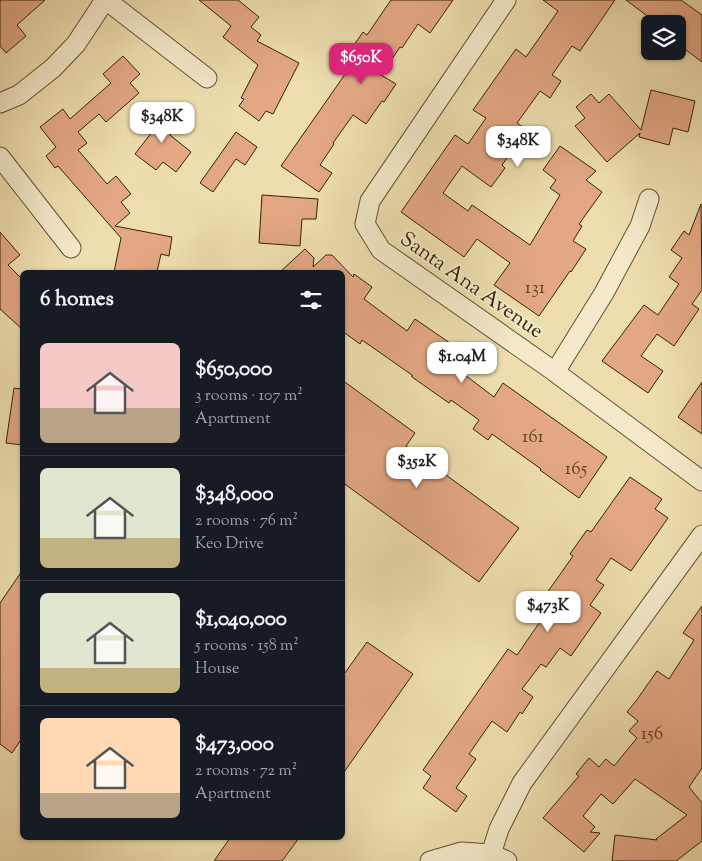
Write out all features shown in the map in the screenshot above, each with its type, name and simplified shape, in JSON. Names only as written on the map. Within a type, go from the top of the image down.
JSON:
[{"type":"street","points":[[0,103],[18,95],[53,68],[76,44],[106,0],[206,78]]},
{"type":"street","name":"Santa Ana Avenue","points":[[506,0],[370,201],[365,224],[381,250],[555,372],[702,481]]},
{"type":"street","points":[[0,157],[71,248]]},
{"type":"street","points":[[555,372],[604,294],[640,226],[649,199]]},
{"type":"street","points":[[430,861],[461,852],[499,858],[500,829],[522,783],[702,535]]},
{"type":"building","points":[[0,0],[45,0],[17,25],[26,36],[6,53],[0,46]]},
{"type":"building","points":[[199,0],[238,0],[259,17],[251,27],[261,35],[257,41],[299,63],[273,114],[266,111],[259,121],[239,106],[244,99],[241,98],[258,65],[223,37],[231,26]]},
{"type":"building","points":[[391,0],[453,0],[430,33],[418,24],[402,48],[400,47],[381,75],[396,84],[366,124],[353,115],[333,143],[320,165],[332,173],[319,192],[281,166],[355,60],[347,55],[363,32],[367,35]]},
{"type":"building","points":[[543,0],[615,0],[580,51],[572,46],[552,75],[561,81],[550,98],[540,91],[517,123],[527,130],[502,165],[505,168],[491,187],[462,166],[443,193],[468,211],[472,205],[530,245],[560,195],[550,188],[556,180],[543,170],[560,146],[596,171],[586,180],[602,192],[579,224],[582,226],[573,241],[586,249],[539,316],[494,285],[510,263],[477,239],[464,257],[401,212],[455,135],[468,144],[486,118],[473,110],[516,49],[526,57],[558,11]]},
{"type":"building","points":[[626,0],[681,0],[702,15],[702,62],[686,50],[686,15],[646,15]]},
{"type":"building","points":[[123,56],[140,74],[130,83],[139,93],[106,122],[99,114],[78,132],[87,143],[78,150],[107,184],[116,176],[131,194],[121,202],[130,213],[115,226],[172,237],[169,256],[161,254],[157,270],[114,270],[121,238],[58,166],[55,168],[46,156],[56,147],[40,127],[63,109],[70,119],[111,83],[103,74]]},
{"type":"building","points":[[651,90],[695,101],[688,132],[673,128],[669,145],[639,137],[640,133],[607,162],[575,126],[585,118],[576,107],[591,94],[599,103],[609,94],[641,130]]},
{"type":"building","points":[[154,108],[177,126],[170,135],[191,152],[176,172],[163,162],[156,170],[135,154],[152,132],[142,123]]},
{"type":"building","points":[[236,132],[257,147],[245,165],[236,159],[213,192],[200,183]]},
{"type":"building","points":[[262,195],[318,199],[316,219],[302,219],[300,246],[259,243]]},
{"type":"building","points":[[701,204],[702,290],[692,304],[699,309],[674,346],[657,334],[641,356],[663,371],[648,393],[602,361],[644,305],[658,315],[679,284],[669,277],[682,258],[671,250],[684,231],[689,235]]},
{"type":"building","points":[[0,232],[20,255],[8,265],[20,277],[20,327],[0,309]]},
{"type":"building","points":[[305,249],[314,258],[313,267],[326,255],[332,255],[353,277],[354,274],[372,287],[364,299],[407,331],[415,319],[463,352],[453,366],[494,397],[503,383],[607,457],[579,498],[492,434],[488,440],[473,429],[479,420],[451,400],[449,403],[362,340],[360,344],[345,333],[345,270],[282,270]]},
{"type":"building","points":[[345,382],[415,433],[406,446],[519,528],[479,582],[345,484]]},
{"type":"building","points":[[702,382],[702,434],[678,417]]},
{"type":"building","points":[[14,388],[20,389],[20,445],[6,443]]},
{"type":"building","points":[[630,477],[662,499],[655,509],[668,518],[631,571],[611,558],[596,580],[604,585],[590,605],[601,613],[571,656],[560,648],[546,667],[541,664],[522,689],[533,697],[507,732],[492,721],[469,754],[476,759],[456,788],[467,796],[456,812],[423,788],[431,776],[423,770],[508,649],[517,655],[551,606],[542,600],[573,556],[570,554],[587,530],[591,532]]},
{"type":"building","points":[[20,574],[20,741],[12,753],[0,744],[0,603]]},
{"type":"building","points":[[702,606],[702,768],[689,787],[702,803],[702,841],[676,861],[612,861],[615,835],[657,840],[687,815],[635,779],[613,804],[601,794],[583,816],[595,827],[590,832],[600,833],[584,852],[543,818],[579,776],[576,774],[589,758],[599,767],[606,759],[614,766],[637,738],[629,731],[638,721],[627,712],[657,671],[669,679],[694,640],[683,633]]},
{"type":"building","points":[[367,642],[413,674],[345,771],[345,673]]},
{"type":"building","points":[[229,840],[298,840],[282,861],[214,861]]}]
